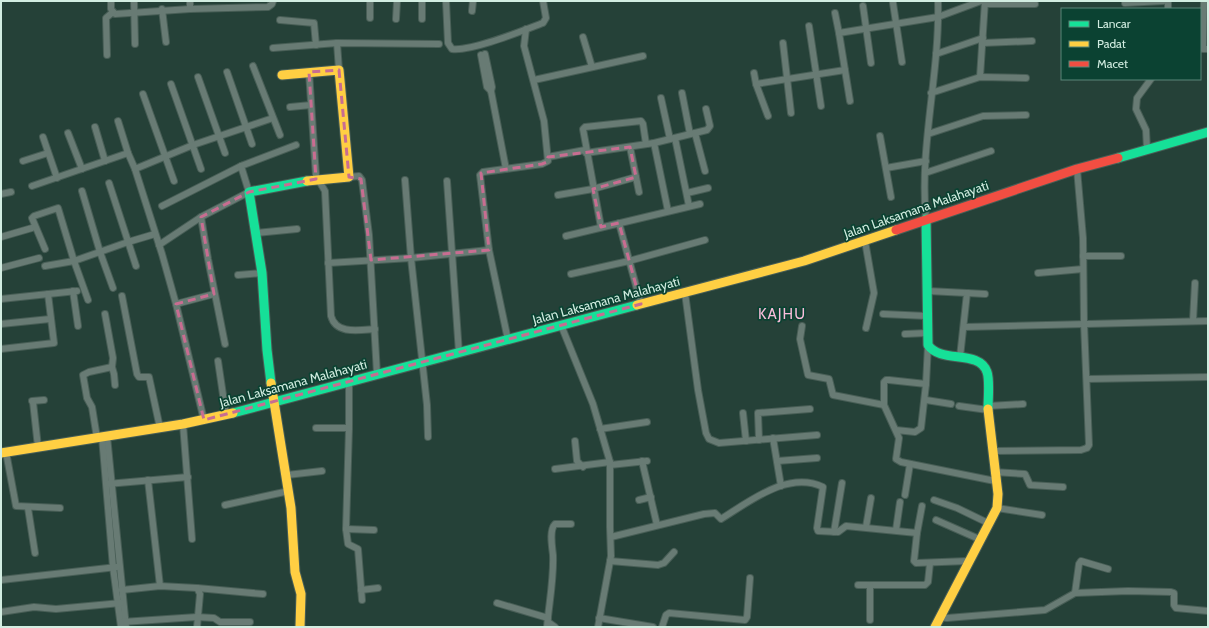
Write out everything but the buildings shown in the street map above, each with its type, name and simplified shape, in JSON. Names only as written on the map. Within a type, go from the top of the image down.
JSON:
[{"type":"main road","points":[[282,75],[339,70],[349,177],[317,179],[249,192],[262,273],[267,350],[289,491],[295,572],[301,594],[300,627]]},
{"type":"main road","name":"Jalan Laksamana Malahayati","points":[[4,453],[204,420],[508,340],[800,262],[1077,169],[1208,132]]},
{"type":"main road","points":[[926,219],[928,345],[932,351],[937,354],[974,360],[985,368],[992,451],[998,494],[997,508],[968,561],[935,627]]},
{"type":"street","points":[[111,1],[113,12]]},
{"type":"street","points":[[134,1],[133,12],[135,44]]},
{"type":"street","points":[[190,1],[190,8]]},
{"type":"street","points":[[218,1],[218,8]]},
{"type":"street","points":[[113,12],[115,14],[162,9],[218,8],[247,4],[268,7],[273,1]]},
{"type":"street","points":[[370,1],[370,18]]},
{"type":"street","points":[[396,19],[397,1]]},
{"type":"street","points":[[422,1],[422,19]]},
{"type":"street","points":[[446,1],[448,43],[452,48],[470,47],[526,30],[543,23],[546,18],[543,1]]},
{"type":"street","points":[[472,11],[473,1]]},
{"type":"street","points":[[926,219],[925,173],[931,93],[936,54],[938,1]]},
{"type":"street","points":[[1125,3],[1136,6],[1163,1]]},
{"type":"street","points":[[1204,1],[1204,49]]},
{"type":"street","points":[[980,77],[984,2]]},
{"type":"street","points":[[839,33],[938,17],[984,2],[1035,4]]},
{"type":"street","points":[[893,3],[902,62]]},
{"type":"street","points":[[863,6],[872,63]]},
{"type":"street","points":[[162,9],[166,42]]},
{"type":"street","points":[[107,55],[106,18],[113,12]]},
{"type":"street","points":[[835,13],[850,101]]},
{"type":"street","points":[[280,20],[314,23],[316,45]]},
{"type":"street","points":[[809,26],[821,106]]},
{"type":"street","points":[[508,340],[489,250],[480,175],[483,172],[545,163],[548,156],[544,121],[523,40],[526,30]]},
{"type":"street","points":[[584,37],[592,67]]},
{"type":"street","points":[[936,54],[982,40],[1032,41]]},
{"type":"street","points":[[337,43],[339,70]]},
{"type":"street","points":[[273,48],[337,43],[438,44]]},
{"type":"street","points":[[783,43],[791,113]]},
{"type":"street","points":[[483,54],[492,87],[490,91],[506,169]]},
{"type":"street","points":[[534,80],[643,56]]},
{"type":"street","points":[[253,66],[280,136]]},
{"type":"street","points":[[756,84],[845,70]]},
{"type":"street","points":[[227,72],[252,144]]},
{"type":"street","points":[[309,72],[317,179],[323,185],[325,191],[331,316],[335,326],[344,330],[375,329]]},
{"type":"street","points":[[754,73],[756,84],[768,116]]},
{"type":"street","points":[[198,77],[225,153]]},
{"type":"street","points":[[931,93],[980,77],[1026,78]]},
{"type":"street","points":[[1147,149],[1146,130],[1136,109],[1137,98],[1150,80]]},
{"type":"street","points":[[171,84],[194,145],[201,169]]},
{"type":"street","points":[[682,93],[705,171]]},
{"type":"street","points":[[143,94],[174,180]]},
{"type":"street","points":[[661,98],[690,206]]},
{"type":"street","points":[[290,107],[311,105]]},
{"type":"street","points":[[548,156],[630,147],[693,134],[710,128],[706,108]]},
{"type":"street","points":[[928,134],[984,116],[1026,115]]},
{"type":"street","points":[[134,168],[166,155],[273,118]]},
{"type":"street","points":[[601,227],[582,130],[583,128],[638,120],[643,124],[646,144]]},
{"type":"street","points":[[118,121],[159,245],[176,304],[204,420]]},
{"type":"street","points":[[94,128],[105,161]]},
{"type":"street","points":[[68,133],[82,169]]},
{"type":"street","points":[[880,136],[891,196]]},
{"type":"street","points":[[43,138],[56,178]]},
{"type":"street","points":[[654,143],[668,211]]},
{"type":"street","points":[[162,206],[241,166],[296,145]]},
{"type":"street","points":[[630,147],[639,192]]},
{"type":"street","points":[[925,173],[991,151]]},
{"type":"street","points":[[23,161],[48,153]]},
{"type":"street","points":[[32,186],[128,153]]},
{"type":"street","points":[[886,168],[926,160]]},
{"type":"street","points":[[159,245],[201,217],[249,192],[241,166]]},
{"type":"street","points":[[992,451],[1086,448],[1089,445],[1084,323],[1083,238],[1077,169]]},
{"type":"street","points":[[349,177],[359,176],[362,180],[371,260],[377,374]]},
{"type":"street","points":[[558,195],[636,177]]},
{"type":"street","points":[[405,180],[410,258],[422,362],[428,436]]},
{"type":"street","points":[[447,182],[459,353]]},
{"type":"street","points":[[109,183],[136,266]]},
{"type":"street","points":[[687,193],[708,188]]},
{"type":"street","points":[[82,191],[100,252],[113,288]]},
{"type":"street","points":[[1,194],[11,192]]},
{"type":"street","points":[[566,236],[700,204]]},
{"type":"street","points":[[45,249],[32,218],[58,208],[74,261],[88,300]]},
{"type":"street","points":[[201,217],[214,294],[225,344]]},
{"type":"street","points":[[619,223],[642,304]]},
{"type":"street","points":[[1,237],[32,228]]},
{"type":"street","points":[[256,232],[297,229]]},
{"type":"street","points":[[45,266],[74,261],[155,234]]},
{"type":"street","points":[[571,274],[629,261],[705,240]]},
{"type":"street","points":[[865,241],[874,293],[866,328]]},
{"type":"street","points":[[328,263],[410,258],[489,250]]},
{"type":"street","points":[[1083,256],[1121,256]]},
{"type":"street","points":[[1,268],[39,258]]},
{"type":"street","points":[[1038,272],[1083,269]]},
{"type":"street","points":[[238,275],[262,273]]},
{"type":"street","points":[[1193,321],[1194,284]]},
{"type":"street","points":[[1,298],[75,291],[78,326]]},
{"type":"street","points":[[928,291],[985,294]]},
{"type":"street","points":[[960,357],[967,292]]},
{"type":"street","points":[[684,293],[698,390],[706,433],[709,439],[716,442],[746,441],[817,435]]},
{"type":"street","points":[[1,349],[54,343],[48,294]]},
{"type":"street","points":[[176,304],[214,294]]},
{"type":"street","points":[[122,296],[137,374],[140,377],[149,377],[160,428]]},
{"type":"street","points":[[104,314],[113,358],[112,367],[115,385]]},
{"type":"street","points":[[883,314],[927,316]]},
{"type":"street","points":[[1,324],[50,319]]},
{"type":"street","points":[[964,326],[1024,327],[1084,323],[1208,321]]},
{"type":"street","points":[[561,325],[592,404],[610,463],[610,561],[598,627]]},
{"type":"street","points":[[802,326],[800,339],[808,375],[829,378],[831,381],[831,393],[833,395],[884,405]]},
{"type":"street","points":[[905,334],[927,333]]},
{"type":"street","points":[[896,430],[919,430],[922,426],[926,400],[928,345]]},
{"type":"street","points":[[218,361],[226,415]]},
{"type":"street","points":[[112,367],[89,372],[83,375],[87,398],[92,407],[102,437],[123,624],[197,616],[214,618],[220,622],[250,622]]},
{"type":"street","points":[[1087,379],[1208,377]]},
{"type":"street","points":[[926,384],[886,380],[883,391],[884,405],[899,438],[896,459],[910,464],[995,477],[1025,474],[1029,484],[1062,487]]},
{"type":"street","points":[[349,382],[346,529],[348,544],[358,549],[362,600]]},
{"type":"street","points":[[38,447],[32,402],[44,400]]},
{"type":"street","points":[[926,400],[951,404]]},
{"type":"street","points":[[959,406],[988,408],[1023,404]]},
{"type":"street","points":[[759,440],[758,413],[810,409]]},
{"type":"street","points":[[743,413],[746,441]]},
{"type":"street","points":[[600,429],[647,422]]},
{"type":"street","points":[[183,424],[192,539]]},
{"type":"street","points":[[316,428],[349,428]]},
{"type":"street","points":[[773,438],[781,486]]},
{"type":"street","points":[[575,441],[577,461],[583,467]]},
{"type":"street","points":[[4,453],[14,505],[19,508],[60,508]]},
{"type":"street","points":[[777,461],[817,458]]},
{"type":"street","points":[[555,469],[645,461],[657,525]]},
{"type":"street","points":[[905,495],[910,464]]},
{"type":"street","points":[[286,476],[322,471]]},
{"type":"street","points":[[108,484],[188,477]]},
{"type":"street","points":[[148,480],[160,586]]},
{"type":"street","points":[[610,537],[657,525],[715,513],[721,519],[762,494],[781,486],[812,483],[823,487],[817,530],[838,532],[846,526],[917,533]]},
{"type":"street","points":[[834,532],[842,483]]},
{"type":"street","points":[[226,505],[289,491]]},
{"type":"street","points":[[639,500],[651,497]]},
{"type":"street","points":[[866,527],[871,498]]},
{"type":"street","points":[[934,500],[957,508],[988,523]]},
{"type":"street","points":[[896,530],[900,502]]},
{"type":"street","points":[[922,506],[917,533],[915,562],[930,563],[968,561]]},
{"type":"street","points":[[28,508],[35,553]]},
{"type":"street","points":[[997,508],[1042,514]]},
{"type":"street","points":[[936,520],[980,539]]},
{"type":"street","points":[[548,622],[553,564],[552,530],[555,524],[571,524]]},
{"type":"street","points":[[346,529],[374,530]]},
{"type":"street","points":[[610,561],[658,565],[664,563],[674,552]]},
{"type":"street","points":[[1075,594],[1080,562],[1083,561],[1108,569]]},
{"type":"street","points":[[858,585],[925,585],[928,582],[930,563]]},
{"type":"street","points":[[1,580],[116,567]]},
{"type":"street","points":[[116,567],[122,590],[121,603]]},
{"type":"street","points":[[662,627],[666,615],[669,613],[745,620],[747,618],[750,578]]},
{"type":"street","points":[[870,585],[870,620]]},
{"type":"street","points":[[122,590],[160,586],[263,594]]},
{"type":"street","points":[[197,588],[200,594],[197,627]]},
{"type":"street","points":[[361,590],[378,588]]},
{"type":"street","points":[[940,617],[947,618],[1048,609],[1075,594],[1128,591],[1171,592],[1174,593],[1174,605],[1176,608],[1208,611]]},
{"type":"street","points":[[1,612],[34,607],[56,609],[121,603]]},
{"type":"street","points":[[497,604],[548,622],[555,627]]},
{"type":"street","points":[[599,618],[653,627]]},
{"type":"highlighted area","points":[[339,70],[349,177],[361,179],[371,260],[489,250],[481,173],[542,164],[547,162],[548,157],[630,147],[636,177],[593,189],[601,227],[619,223],[641,304],[204,420],[176,304],[214,294],[201,217],[249,192],[316,179],[309,72]]},
{"type":"traffic: fast","points":[[1118,158],[1208,132]]},
{"type":"traffic: fast","points":[[271,383],[267,350],[262,273],[249,192],[307,181]]},
{"type":"traffic: fast","points":[[926,219],[928,345],[934,351],[942,354],[968,358],[983,365],[988,376],[988,409]]},
{"type":"traffic: fast","points":[[233,413],[637,305]]},
{"type":"traffic: slow","points":[[282,75],[339,70],[349,177],[307,181]]},
{"type":"traffic: slow","points":[[637,305],[804,261],[896,230]]},
{"type":"traffic: slow","points":[[271,383],[291,508],[295,572],[301,594],[300,627]]},
{"type":"traffic: slow","points":[[935,627],[997,508],[998,494],[988,409]]},
{"type":"traffic: slow","points":[[1,453],[183,424],[233,413]]},
{"type":"traffic: jam","points":[[896,230],[1077,169],[1118,158]]},
{"type":"district","name":"KAJHU","points":[[782,314]]}]
